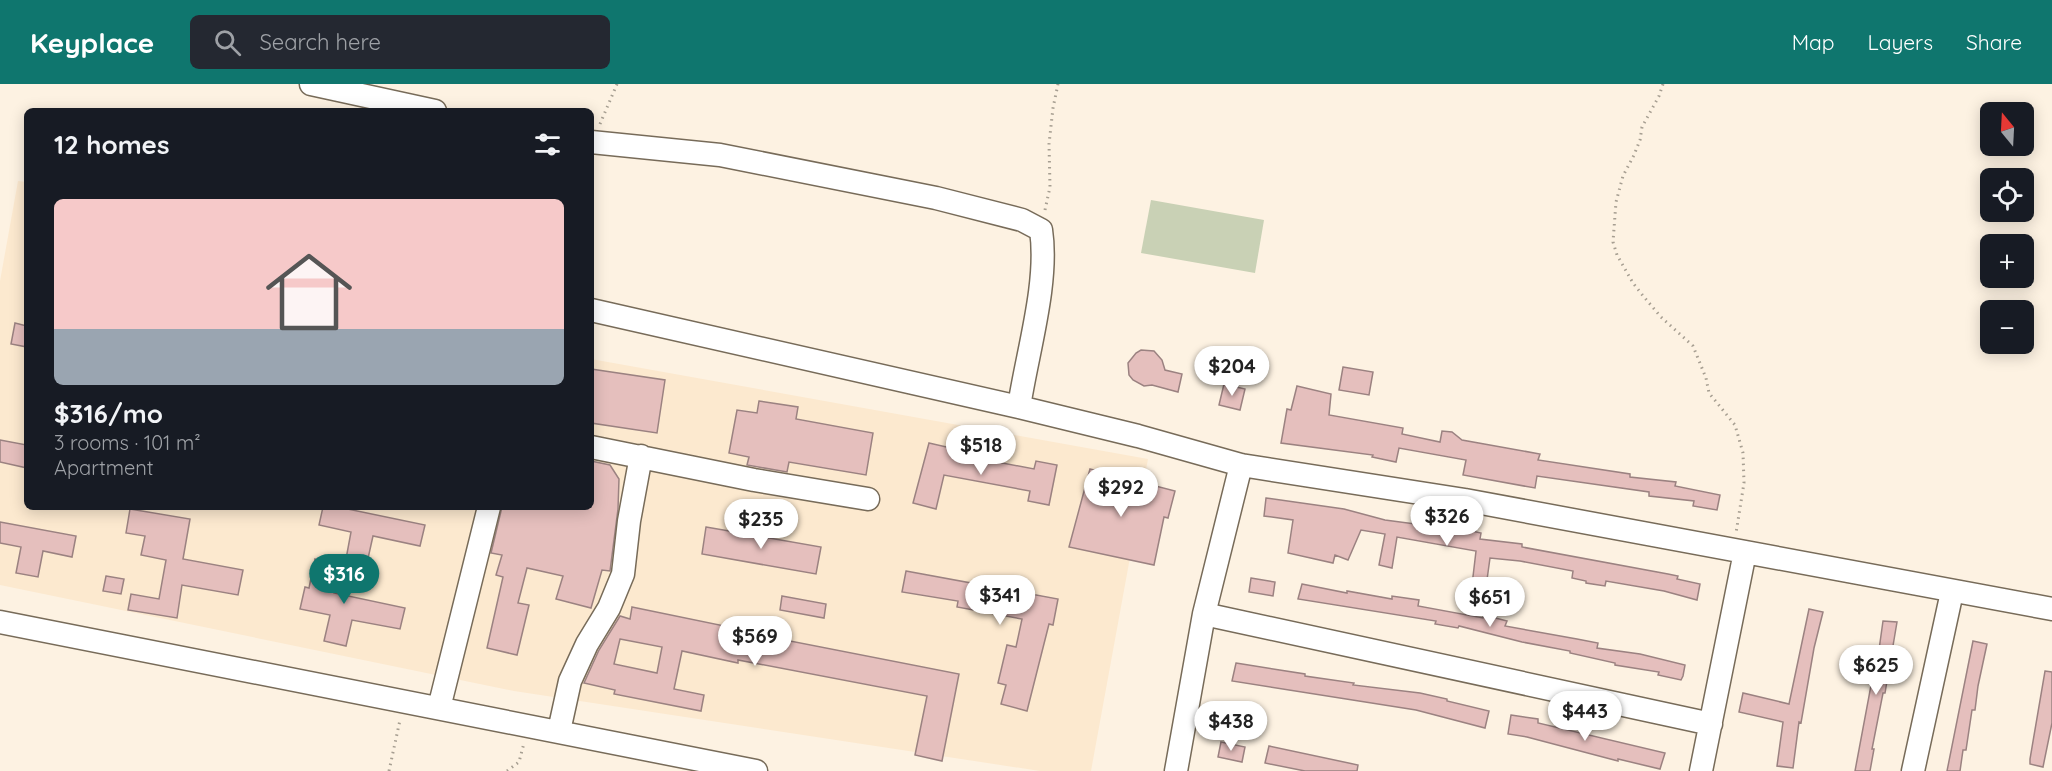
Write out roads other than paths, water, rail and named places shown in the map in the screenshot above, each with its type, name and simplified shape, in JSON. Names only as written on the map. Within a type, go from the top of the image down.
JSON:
[{"type":"street","points":[[311,84],[421,108]]},
{"type":"street","points":[[594,137],[720,155],[936,198],[1022,220],[1041,230],[1043,243],[1039,296],[1019,407]]},
{"type":"street","points":[[594,311],[1019,407],[1138,436],[1242,465],[1465,500],[2052,609]]},
{"type":"street","points":[[594,448],[754,480],[868,498]]},
{"type":"street","points":[[559,731],[570,681],[587,644],[609,608],[622,574],[641,456]]},
{"type":"street","points":[[1176,771],[1204,614],[1242,465]]},
{"type":"street","points":[[439,708],[488,510]]},
{"type":"street","points":[[1701,771],[1711,724],[1739,550]]},
{"type":"street","points":[[1913,771],[1952,592]]},
{"type":"street","points":[[1204,614],[1711,724]]},
{"type":"street","points":[[0,622],[756,771]]}]
